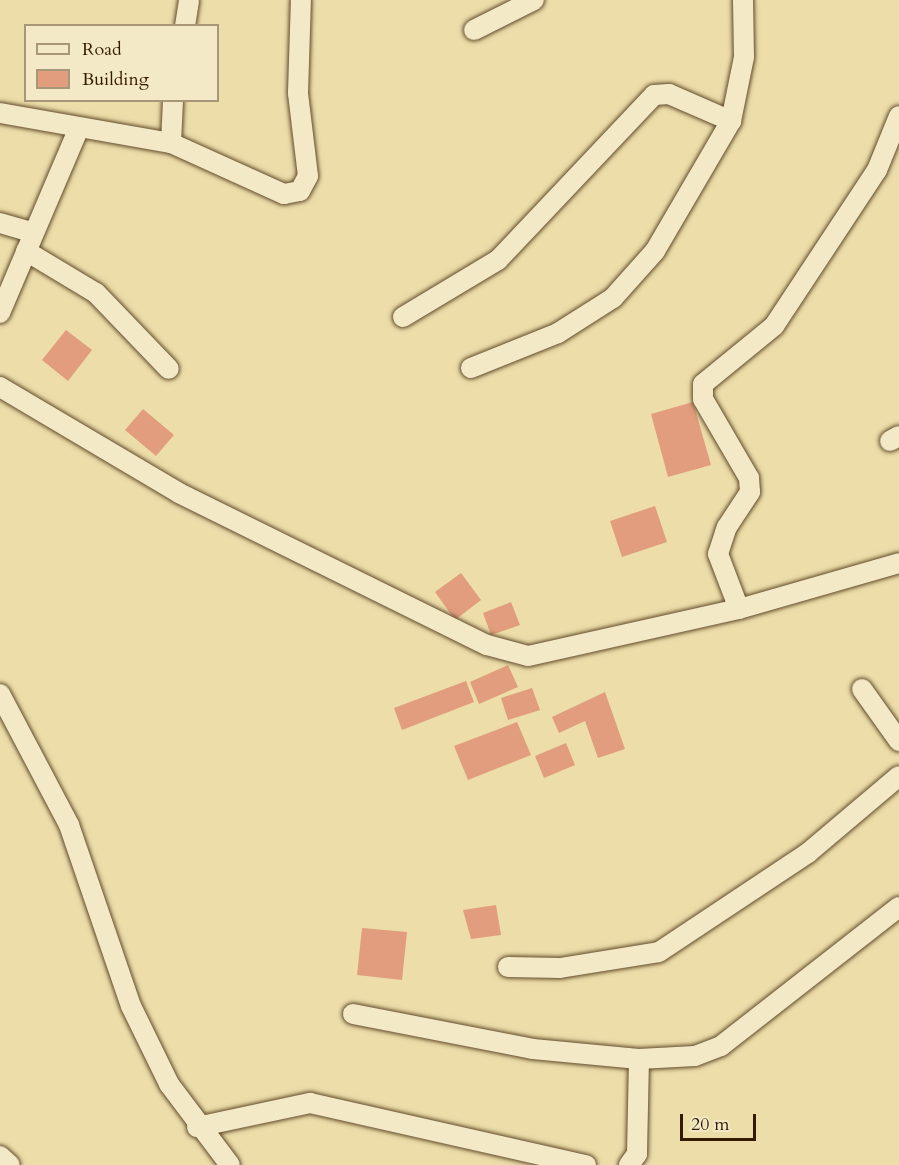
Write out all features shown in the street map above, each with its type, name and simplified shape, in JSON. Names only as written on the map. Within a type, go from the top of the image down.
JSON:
[{"type":"street","points":[[185,24],[189,0]]},
{"type":"street","points":[[0,113],[78,129],[171,143],[284,194],[300,191],[308,176],[298,93],[301,0]]},
{"type":"street","points":[[474,30],[534,0]]},
{"type":"street","points":[[471,368],[558,333],[613,298],[655,251],[731,121],[744,57],[742,0]]},
{"type":"street","points":[[403,317],[498,260],[654,95],[669,94],[731,121]]},
{"type":"street","points":[[171,143],[173,102]]},
{"type":"street","points":[[739,609],[718,554],[727,527],[750,492],[749,478],[703,399],[704,384],[774,326],[877,170],[899,116]]},
{"type":"street","points":[[0,313],[28,241],[78,129]]},
{"type":"street","points":[[0,223],[28,241],[96,293],[169,369]]},
{"type":"street","points":[[0,387],[179,493],[487,645],[528,657],[739,609],[899,563]]},
{"type":"street","points":[[862,689],[899,741]]},
{"type":"street","points":[[0,694],[69,825],[131,1006],[196,1127],[230,1165]]},
{"type":"street","points":[[508,968],[560,968],[659,952],[808,853],[899,776]]},
{"type":"street","points":[[353,1014],[533,1049],[639,1059],[695,1056],[721,1046],[899,907]]},
{"type":"street","points":[[629,1165],[637,1154],[639,1059]]},
{"type":"street","points":[[196,1127],[310,1102],[586,1165]]},
{"type":"street","points":[[0,1156],[10,1165]]},
{"type":"building","points":[[66,330],[92,350],[68,381],[42,360]]},
{"type":"building","points":[[693,402],[711,465],[668,477],[651,414]]},
{"type":"building","points":[[143,409],[174,435],[156,456],[125,430]]},
{"type":"building","points":[[655,506],[667,542],[622,557],[610,521]]},
{"type":"building","points":[[461,573],[481,600],[455,620],[435,592]]},
{"type":"building","points":[[511,602],[520,625],[491,635],[483,613]]},
{"type":"building","points":[[508,665],[518,687],[479,704],[470,682]]},
{"type":"building","points":[[466,681],[474,702],[402,730],[394,708]]},
{"type":"building","points":[[532,688],[540,710],[508,720],[501,698]]},
{"type":"building","points":[[605,692],[625,749],[598,758],[585,721],[559,733],[552,717]]},
{"type":"building","points":[[517,722],[531,755],[468,780],[454,746]]},
{"type":"building","points":[[566,743],[575,765],[544,778],[535,756]]},
{"type":"building","points":[[496,905],[501,935],[471,939],[463,910]]},
{"type":"building","points":[[362,928],[407,932],[402,980],[357,975]]}]
